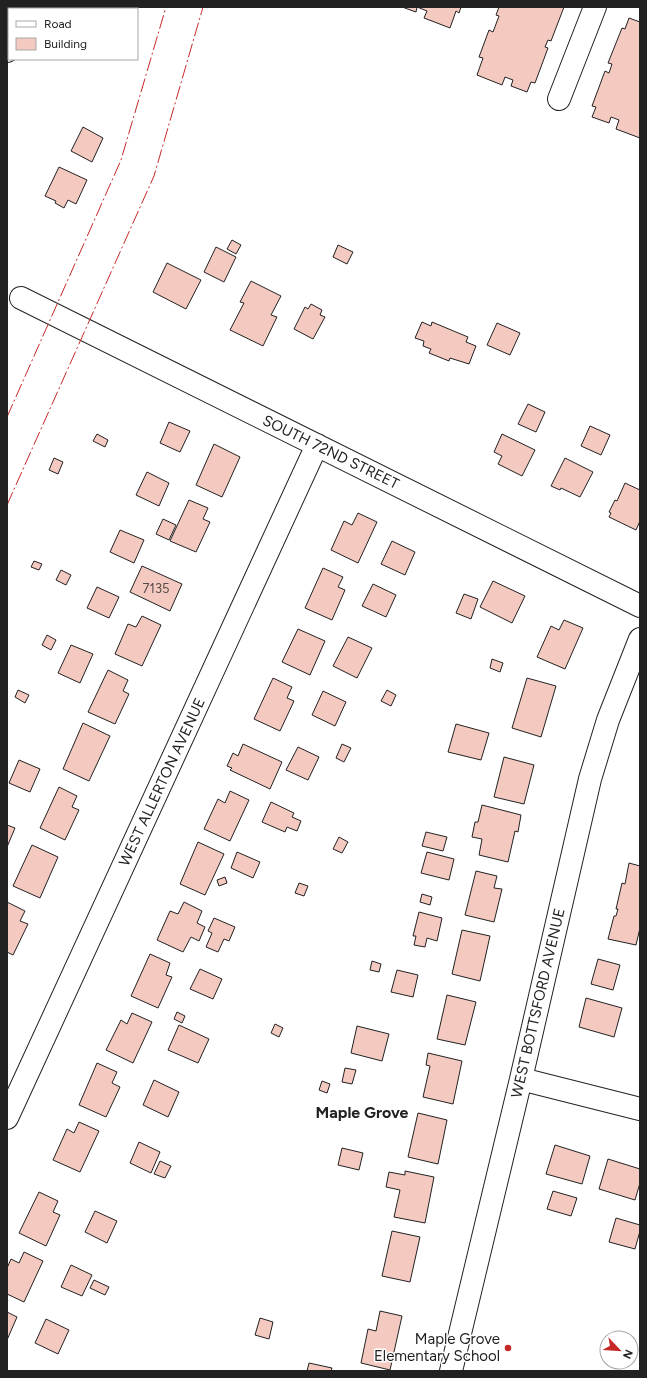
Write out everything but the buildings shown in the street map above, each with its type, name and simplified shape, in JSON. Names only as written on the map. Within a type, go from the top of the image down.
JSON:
[{"type":"main road","points":[[559,99],[595,7]]},
{"type":"main road","name":"SOUTH 72ND STREET","points":[[21,298],[640,606]]},
{"type":"main road","name":"WEST ALLERTON AVENUE","points":[[7,1118],[317,445]]},
{"type":"main road","name":"WEST BOTTSFORD AVENUE","points":[[451,1371],[521,1079],[590,779],[608,720],[640,639]]},
{"type":"main road","points":[[521,1079],[640,1109]]},
{"type":"power","points":[[7,417],[121,160],[166,7]]},
{"type":"power","points":[[7,505],[154,176],[203,7]]},
{"type":"place","name":"Maple Grove Elementary School","points":[[508,1348]]},
{"type":"district","name":"Maple Grove","points":[[362,1112]]}]
